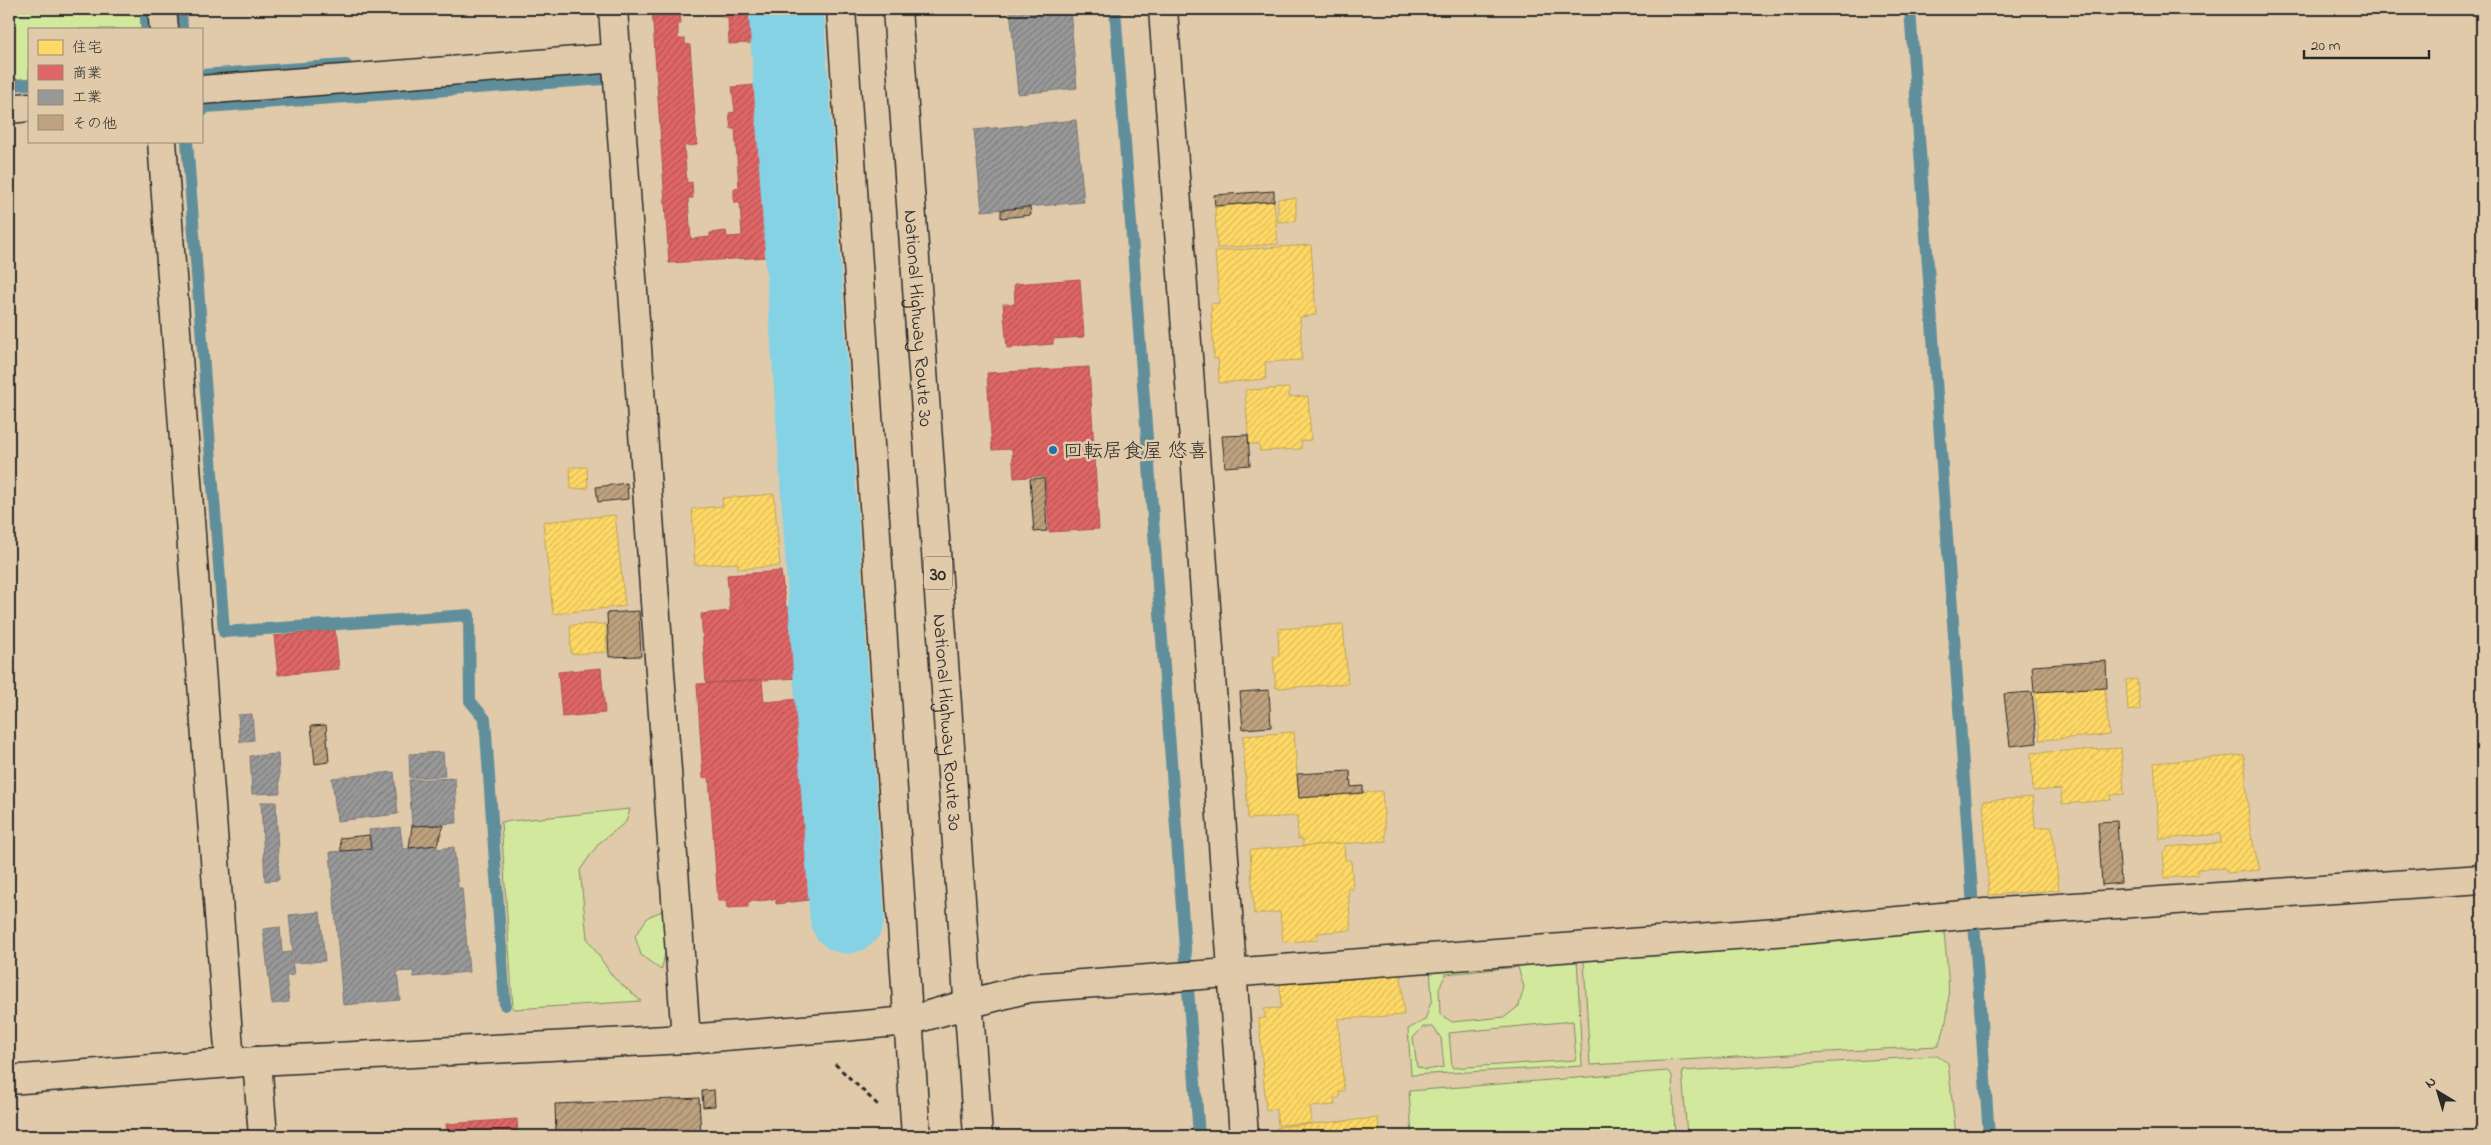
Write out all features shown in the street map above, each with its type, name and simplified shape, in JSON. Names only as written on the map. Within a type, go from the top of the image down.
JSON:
[{"type":"main road","points":[[162,9],[164,28]]},
{"type":"main road","points":[[613,9],[686,1039]]},
{"type":"main road","points":[[841,9],[916,1136]]},
{"type":"main road","name":"National Highway Route 30","points":[[897,9],[978,1136]]},
{"type":"main road","points":[[1163,9],[1244,1136]]},
{"type":"main road","points":[[202,90],[616,58]]},
{"type":"main road","points":[[9,109],[28,107]]},
{"type":"main road","points":[[162,142],[230,1064]]},
{"type":"main road","points":[[9,1080],[257,1061],[686,1039],[908,1021],[1028,988],[1769,933],[1974,914],[2482,879]]},
{"type":"main road","points":[[257,1061],[262,1136]]},
{"type":"path","points":[[833,1062],[884,1112]]},
{"type":"green space","points":[[9,9],[140,9],[141,28],[28,28],[28,79],[9,80]]},
{"type":"green space","points":[[630,809],[626,822],[599,843],[580,870],[587,938],[613,977],[641,1001],[513,1009],[501,822]]},
{"type":"green space","points":[[662,911],[666,926],[666,940],[661,970],[641,955],[635,936],[648,917]]},
{"type":"green space","points":[[1944,931],[1948,975],[1948,1004],[1947,1018],[1938,1046],[1590,1065],[1584,961]]},
{"type":"green space","points":[[1577,956],[1582,1066],[1411,1075],[1408,1029],[1425,1020],[1432,999],[1430,967]],"holes":[[[1518,967],[1524,987],[1519,1006],[1505,1017],[1452,1022],[1440,1014],[1439,988],[1446,974]],[[1573,1021],[1576,1060],[1452,1068],[1449,1033]],[[1423,1027],[1433,1027],[1441,1038],[1444,1067],[1426,1070],[1417,1067],[1413,1038]]]},
{"type":"green space","points":[[1937,1056],[1948,1063],[1956,1136],[1687,1136],[1682,1071]]},
{"type":"green space","points":[[1667,1071],[1672,1075],[1675,1136],[1412,1136],[1409,1091]]},
{"type":"building: 住宅","points":[[1296,198],[1296,221],[1278,222],[1278,199]]},
{"type":"building: 住宅","points":[[1274,201],[1278,244],[1217,248],[1215,207]]},
{"type":"building: 住宅","points":[[1311,245],[1316,315],[1300,317],[1302,360],[1265,362],[1266,379],[1219,383],[1218,358],[1214,359],[1211,304],[1219,303],[1215,251]]},
{"type":"building: 住宅","points":[[1289,388],[1289,397],[1308,396],[1311,440],[1301,441],[1301,449],[1260,451],[1259,444],[1249,444],[1245,390]]},
{"type":"building: 住宅","points":[[570,467],[587,467],[588,488],[571,489]]},
{"type":"building: 住宅","points":[[774,494],[780,566],[738,569],[738,563],[695,565],[692,509],[723,506],[722,498]]},
{"type":"building: 住宅","points":[[615,515],[625,606],[553,614],[543,522]]},
{"type":"building: 住宅","points":[[606,624],[607,652],[571,654],[570,625]]},
{"type":"building: 住宅","points":[[1343,624],[1348,684],[1276,688],[1273,657],[1279,656],[1278,629]]},
{"type":"building: 住宅","points":[[2137,679],[2140,709],[2128,711],[2126,680]]},
{"type":"building: 住宅","points":[[2105,688],[2109,735],[2040,740],[2035,692]]},
{"type":"building: 住宅","points":[[1294,732],[1299,798],[1382,791],[1386,841],[1303,846],[1303,839],[1298,839],[1297,816],[1248,819],[1243,736]]},
{"type":"building: 住宅","points":[[2121,748],[2124,794],[2110,795],[2111,800],[2062,804],[2061,789],[2033,791],[2031,753]]},
{"type":"building: 住宅","points":[[2244,755],[2250,831],[2260,870],[2227,873],[2226,868],[2198,869],[2198,875],[2165,878],[2163,852],[2167,851],[2167,847],[2221,843],[2220,834],[2160,839],[2154,763]]},
{"type":"building: 住宅","points":[[2033,797],[2035,828],[2052,827],[2059,890],[1989,895],[1983,801]]},
{"type":"building: 住宅","points":[[1344,843],[1345,860],[1351,860],[1353,889],[1348,889],[1351,930],[1317,933],[1318,940],[1283,942],[1280,912],[1254,914],[1250,850]]},
{"type":"building: 住宅","points":[[1401,975],[1404,1015],[1338,1019],[1344,1091],[1340,1091],[1339,1098],[1334,1098],[1335,1105],[1310,1107],[1312,1123],[1278,1125],[1276,1109],[1266,1110],[1259,1019],[1266,1018],[1264,1009],[1281,1008],[1280,984]]},
{"type":"building: 住宅","points":[[1378,1118],[1380,1136],[1277,1136],[1277,1127]]},
{"type":"building: 商業","points":[[652,9],[680,9],[681,24],[678,24],[678,39],[685,39],[685,44],[690,45],[697,145],[684,146],[687,183],[692,182],[693,198],[688,198],[691,239],[710,237],[710,233],[726,231],[727,237],[742,236],[740,203],[734,203],[734,189],[739,188],[735,129],[731,129],[729,113],[735,112],[732,87],[755,85],[767,257],[669,263]]},
{"type":"building: 商業","points":[[721,9],[749,9],[751,43],[729,44],[728,17],[722,17]]},
{"type":"building: 商業","points":[[1080,279],[1084,337],[1053,339],[1053,344],[1007,348],[1003,304],[1015,304],[1014,284]]},
{"type":"building: 商業","name":"回転居食屋 悠喜","points":[[1089,367],[1099,529],[1049,532],[1045,476],[1014,478],[1012,449],[992,450],[987,373]]},
{"type":"building: 商業","points":[[781,571],[786,607],[795,607],[800,678],[706,683],[701,614],[730,611],[727,575]]},
{"type":"building: 商業","points":[[335,630],[339,669],[278,675],[274,636]]},
{"type":"building: 商業","points":[[601,668],[605,713],[562,717],[558,672]]},
{"type":"building: 商業","points":[[762,680],[764,702],[799,699],[815,894],[809,894],[809,900],[776,904],[776,899],[748,902],[748,907],[727,908],[726,901],[718,901],[709,777],[703,778],[697,684]]},
{"type":"building: 商業","points":[[517,1119],[518,1136],[447,1136],[446,1124]]},
{"type":"building: 工業","points":[[1010,9],[1070,9],[1077,88],[1018,94]]},
{"type":"building: 工業","points":[[1076,120],[1084,202],[982,211],[974,130]]},
{"type":"building: 工業","points":[[252,714],[254,740],[240,742],[238,715]]},
{"type":"building: 工業","points":[[443,752],[445,776],[410,778],[409,754]]},
{"type":"building: 工業","points":[[278,754],[280,793],[252,794],[250,756]]},
{"type":"building: 工業","points":[[394,772],[398,814],[337,821],[332,778]]},
{"type":"building: 工業","points":[[455,778],[457,823],[412,826],[409,780]]},
{"type":"building: 工業","points":[[261,802],[276,802],[279,880],[265,881]]},
{"type":"building: 工業","points":[[400,827],[403,849],[437,845],[437,849],[454,847],[458,888],[462,888],[469,972],[414,977],[413,971],[397,972],[400,1000],[343,1005],[330,852],[371,849],[369,830]]},
{"type":"building: 工業","points":[[320,912],[325,961],[294,963],[289,915]]},
{"type":"building: 工業","points":[[280,927],[282,953],[291,952],[294,975],[286,976],[289,1002],[272,1004],[263,929]]},
{"type":"building: その他","points":[[1274,191],[1274,201],[1215,206],[1214,195]]},
{"type":"building: その他","points":[[1030,207],[1031,215],[1001,218],[1001,210]]},
{"type":"building: その他","points":[[1248,435],[1250,465],[1225,467],[1222,436]]},
{"type":"building: その他","points":[[1044,478],[1047,531],[1034,532],[1030,479]]},
{"type":"building: その他","points":[[627,483],[628,499],[598,502],[596,487]]},
{"type":"building: その他","points":[[639,611],[641,656],[609,657],[607,613]]},
{"type":"building: その他","points":[[2106,661],[2107,688],[2034,692],[2032,666]]},
{"type":"building: その他","points":[[1269,690],[1271,727],[1243,729],[1240,692]]},
{"type":"building: その他","points":[[2032,692],[2037,743],[2010,746],[2004,694]]},
{"type":"building: その他","points":[[326,725],[329,762],[315,764],[311,726]]},
{"type":"building: その他","points":[[1350,771],[1351,787],[1363,786],[1363,793],[1299,798],[1297,774]]},
{"type":"building: その他","points":[[2117,821],[2121,883],[2102,885],[2098,822]]},
{"type":"building: その他","points":[[444,825],[437,845],[409,848],[412,826]]},
{"type":"building: その他","points":[[369,835],[371,849],[341,851],[340,838]]},
{"type":"building: その他","points":[[714,1090],[715,1106],[703,1107],[702,1091]]},
{"type":"building: その他","points":[[699,1098],[701,1136],[556,1136],[555,1104]]},
{"type":"waterway","points":[[145,9],[147,28]]},
{"type":"waterway","points":[[181,9],[182,28]]},
{"type":"waterway","points":[[786,9],[847,916]]},
{"type":"waterway","points":[[1115,9],[1199,1136]]},
{"type":"waterway","points":[[1910,9],[1989,1136]]},
{"type":"waterway","points":[[202,75],[346,65]]},
{"type":"waterway","points":[[202,111],[206,107],[604,79]]},
{"type":"waterway","points":[[9,85],[28,84]]},
{"type":"waterway","points":[[187,142],[224,632],[469,615],[470,701],[485,719],[505,1005]]},
{"type":"place","name":"回転居食屋 悠喜","points":[[1053,450]]}]
